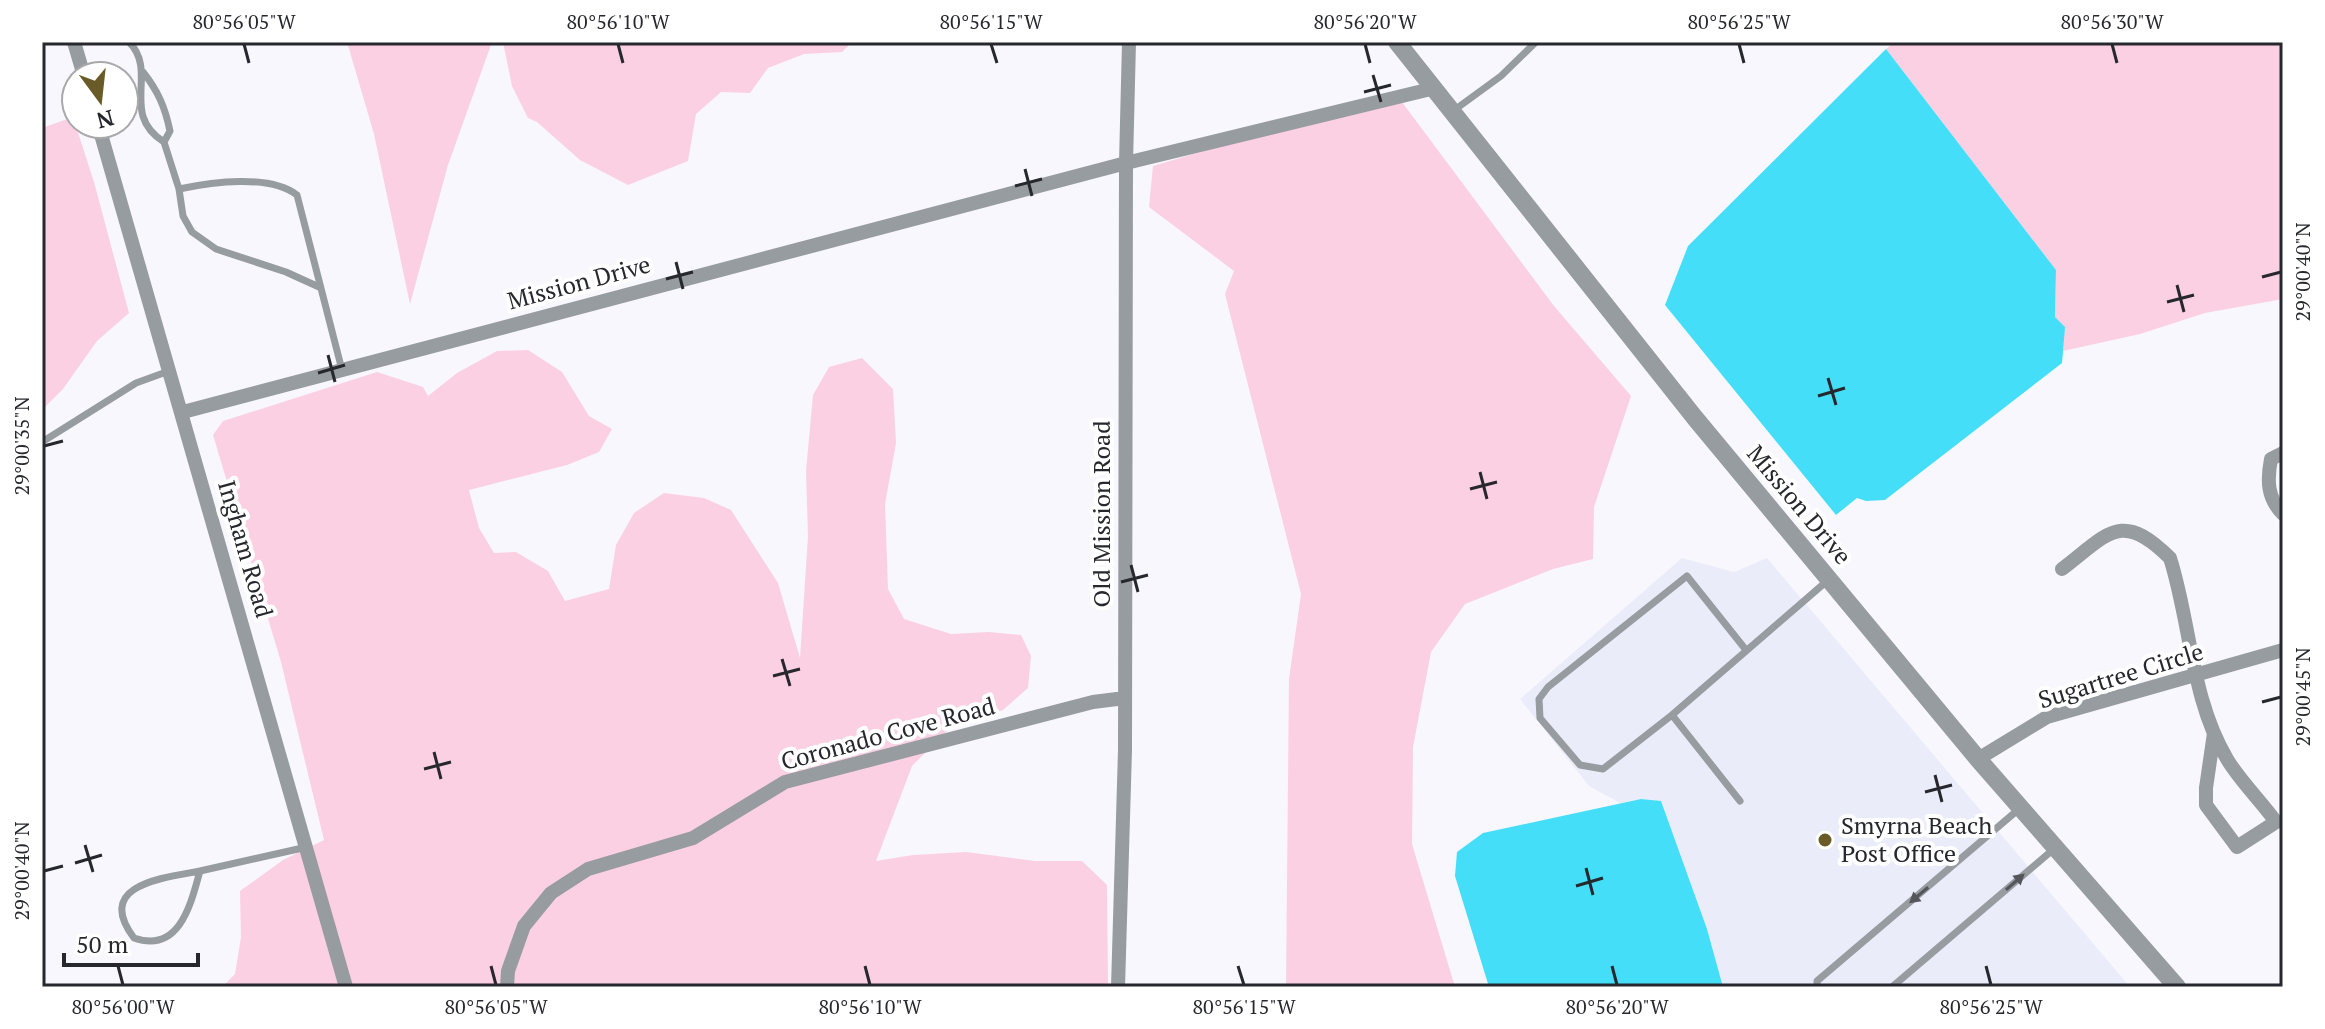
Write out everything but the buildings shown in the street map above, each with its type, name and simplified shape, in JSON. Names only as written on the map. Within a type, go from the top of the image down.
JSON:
[{"type":"street","name":"Old Mission Road","points":[[1118,987],[1125,698],[1129,42]]},
{"type":"street","name":"Mission Drive","points":[[1397,42],[1686,406],[1978,759],[2177,987]]},
{"type":"street","name":"Mission Drive","points":[[183,412],[1126,163],[1435,88]]},
{"type":"street","name":"Ingham Road","points":[[103,140],[346,987]]},
{"type":"street","points":[[2283,453],[2271,459],[2267,476],[2275,506],[2283,514]]},
{"type":"street","points":[[2062,569],[2112,531],[2127,529],[2157,545],[2170,558],[2196,675],[2214,733],[2228,760],[2276,822],[2237,847],[2206,805],[2214,733]]},
{"type":"street","name":"Sugartree Circle","points":[[1978,759],[2047,717],[2283,650]]},
{"type":"street","name":"Coronado Cove Road","points":[[507,987],[508,971],[524,926],[551,893],[588,869],[693,838],[785,782],[1093,702],[1125,698]]},
{"type":"lane","points":[[129,42],[139,54],[143,72],[160,95],[170,131],[164,142]]},
{"type":"lane","points":[[1453,111],[1501,76],[1536,42]]},
{"type":"lane","points":[[143,72],[139,87],[144,122],[153,135],[164,142],[179,189],[183,216],[192,232],[216,249],[286,272],[319,287]]},
{"type":"lane","points":[[179,189],[214,181],[286,187],[297,195],[342,370]]},
{"type":"lane","points":[[42,442],[136,383],[171,371]]},
{"type":"lane","points":[[1746,650],[1687,576],[1548,687],[1539,699],[1540,718],[1580,765],[1603,769],[1672,715],[1829,579]]},
{"type":"lane","points":[[1672,715],[1740,801]]},
{"type":"lane","points":[[1817,987],[1817,981],[2021,808]]},
{"type":"lane","points":[[200,871],[188,913],[180,926],[152,942],[134,938],[120,915],[121,905],[127,896],[149,880],[307,847]]},
{"type":"lane","points":[[1892,987],[2055,848]]},
{"type":"shaded area","points":[[347,42],[492,42],[448,165],[410,304],[374,134]]},
{"type":"shaded area","points":[[503,42],[852,42],[842,52],[804,54],[768,68],[750,93],[721,92],[696,114],[688,161],[628,185],[580,160],[537,122],[528,118],[512,86]]},
{"type":"shaded area","points":[[1894,42],[2283,42],[2283,299],[2205,313],[2140,334],[2063,351],[2064,327],[2055,317],[2056,270],[1886,49]]},
{"type":"shaded area","points":[[1396,94],[1554,306],[1631,396],[1594,507],[1593,559],[1553,569],[1465,604],[1431,652],[1413,747],[1412,844],[1455,987],[1286,987],[1289,679],[1301,594],[1225,294],[1234,271],[1149,207],[1153,166]]},
{"type":"shaded area","points":[[60,122],[60,140],[80,140],[129,313],[97,341],[63,389],[42,410],[42,128]]},
{"type":"shaded area","points":[[528,350],[562,372],[589,416],[612,429],[599,452],[567,465],[469,490],[479,528],[494,553],[516,552],[548,571],[565,601],[609,589],[616,545],[634,513],[664,493],[704,498],[731,510],[778,583],[800,658],[808,536],[806,471],[813,395],[829,367],[862,358],[893,389],[896,443],[885,504],[888,589],[904,619],[951,634],[989,632],[1021,635],[1031,656],[1028,688],[1003,710],[949,729],[912,766],[876,861],[966,852],[1035,861],[1082,861],[1107,885],[1108,987],[222,987],[235,974],[241,937],[240,891],[283,860],[324,840],[281,662],[213,435],[223,421],[377,372],[423,387],[428,396],[457,373],[497,351]]},
{"type":"shaded area","points":[[1682,558],[1734,572],[1767,558],[2130,987],[1723,987],[1707,929],[1661,801],[1641,799],[1620,803],[1589,786],[1520,699]]},
{"type":"water","points":[[1886,49],[2056,270],[2055,317],[2065,327],[2062,363],[1885,500],[1857,498],[1836,515],[1665,305],[1688,246]]},
{"type":"water","points":[[1641,799],[1661,801],[1707,929],[1723,987],[1489,987],[1455,876],[1457,852],[1483,833]]},
{"type":"place","name":"Smyrna Beach Post Office","points":[[1825,840]]}]
